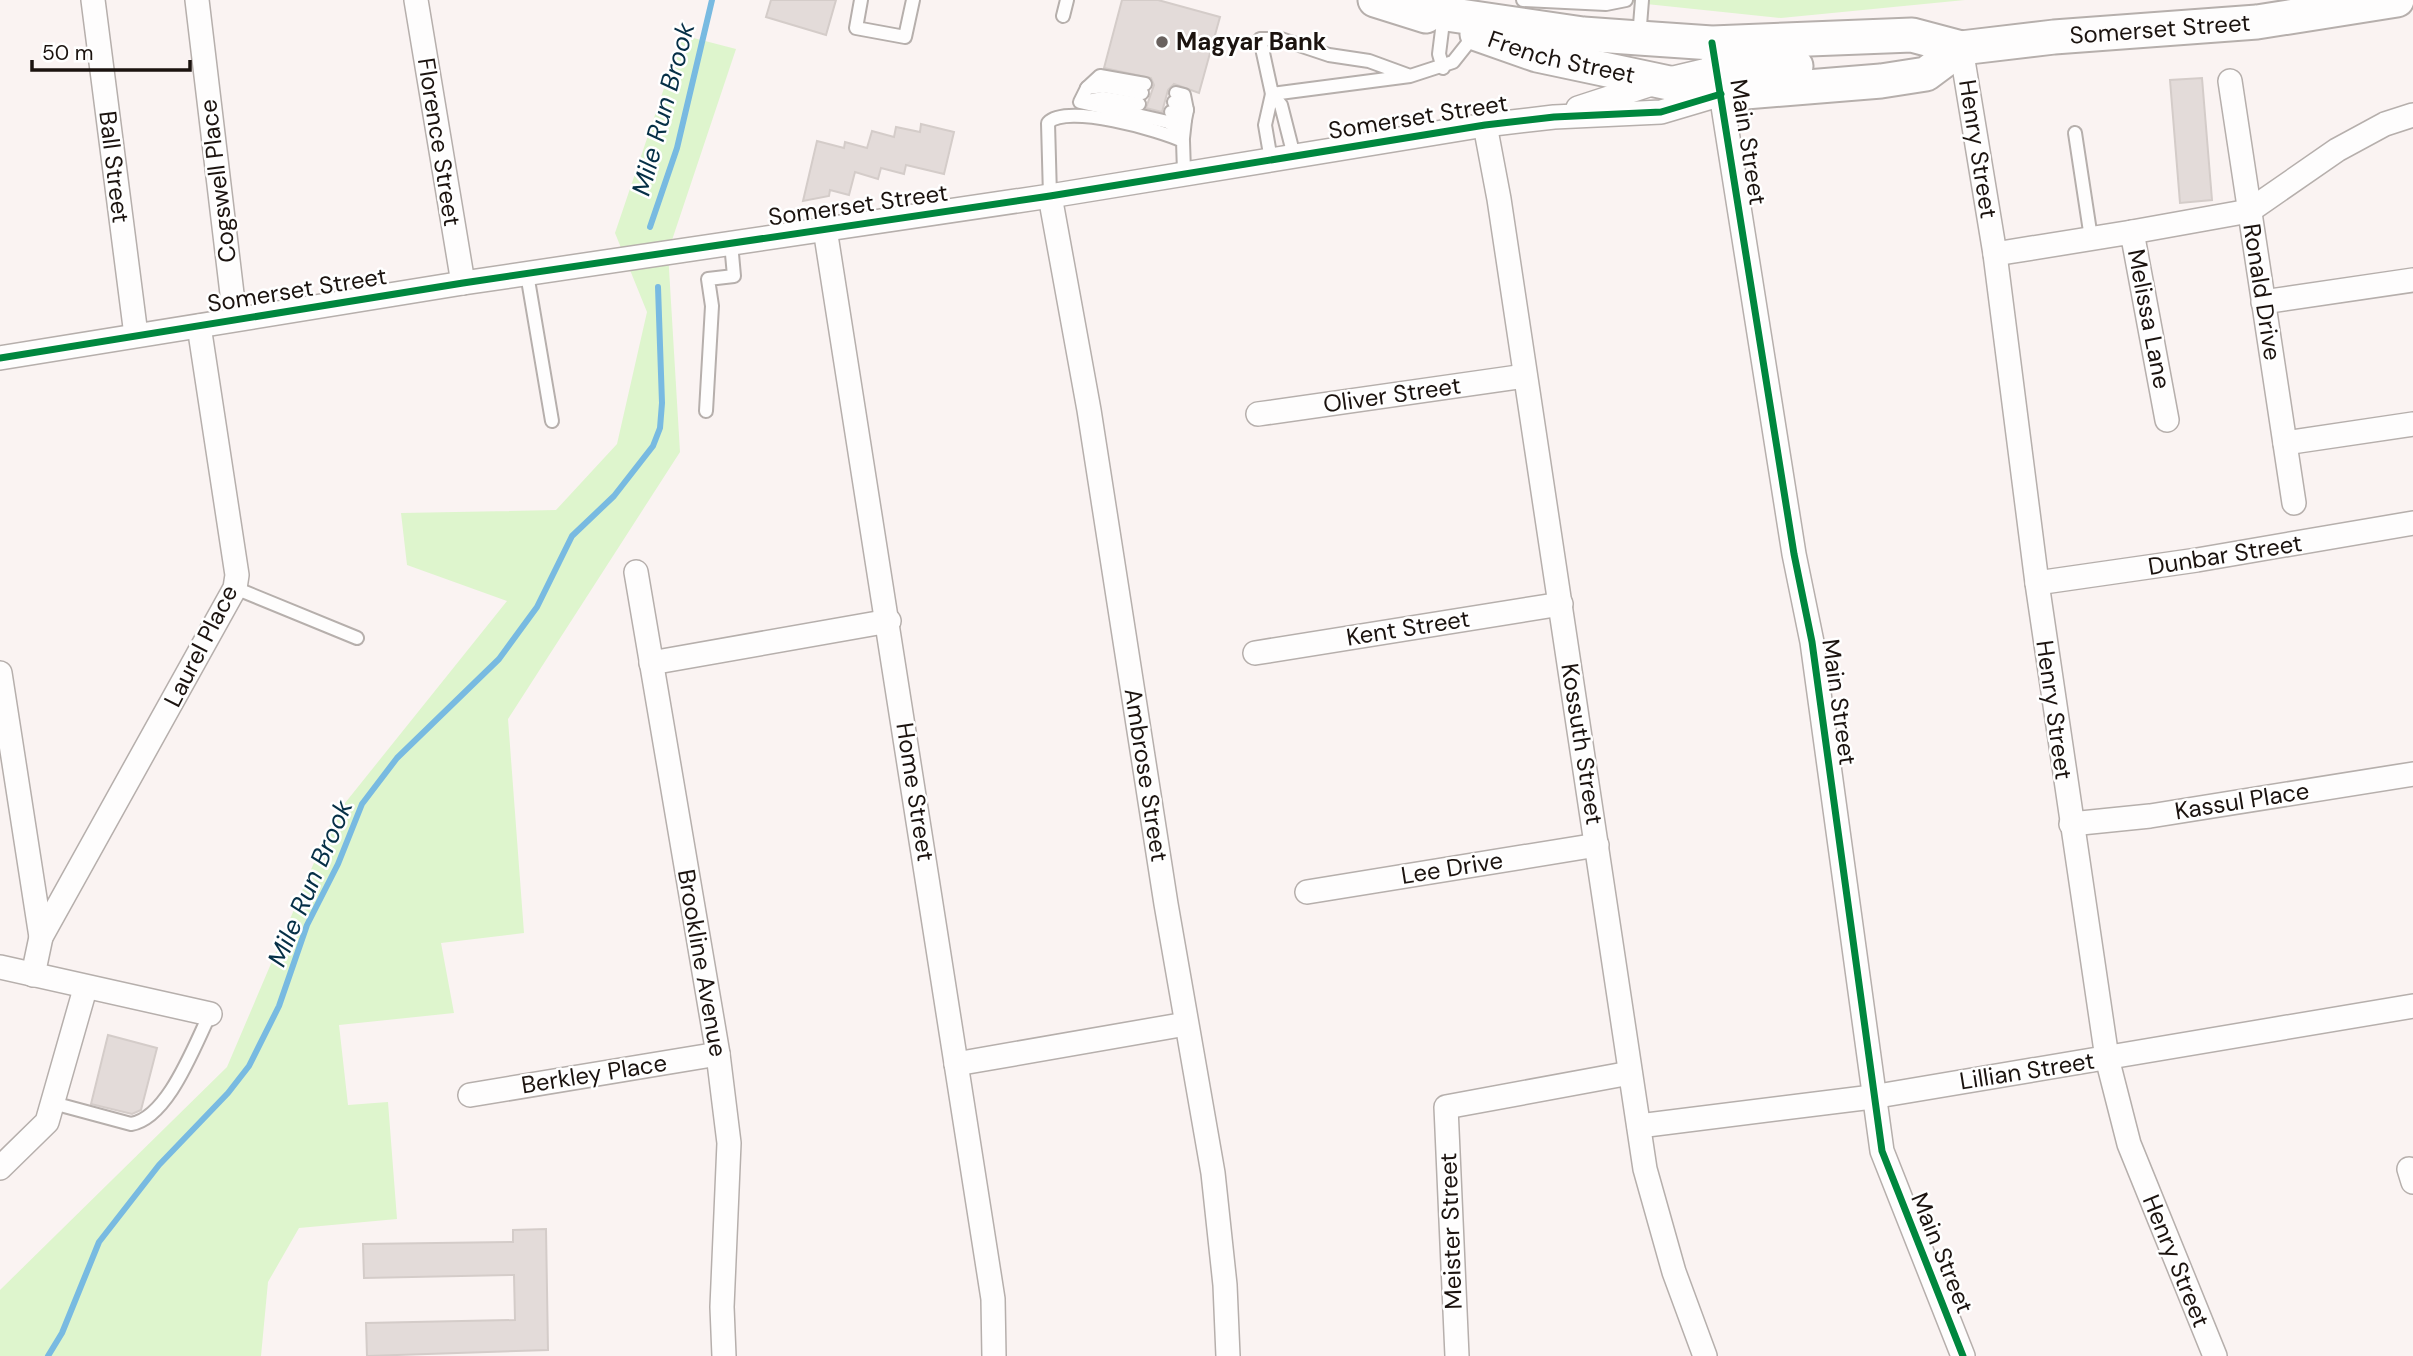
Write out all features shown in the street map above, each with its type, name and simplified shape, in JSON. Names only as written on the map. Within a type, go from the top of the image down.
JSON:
[{"type":"main road","name":"Somerset Street","points":[[1717,68],[1862,38],[1912,35],[1961,48],[2054,37],[2257,22],[2350,4],[2398,0]]},
{"type":"main road","name":"French Street","points":[[1390,4],[1583,34],[1639,38],[1717,68]]},
{"type":"main road","name":"French Street","points":[[1390,4],[1537,55],[1661,81],[1717,68]]},
{"type":"main road","name":"Somerset Street","points":[[1717,68],[1926,74],[1961,48]]},
{"type":"street","name":"Ball Street","points":[[93,0],[136,335]]},
{"type":"street","name":"Cogswell Place","points":[[197,0],[235,319]]},
{"type":"street","name":"Florence Street","points":[[416,0],[463,284]]},
{"type":"street","name":"Henry Street","points":[[1961,48],[1995,254],[2070,824],[2107,1058],[2129,1144],[2215,1356]]},
{"type":"street","name":"Somerset Street","points":[[0,358],[235,319],[1050,196],[1184,172],[1485,125],[1554,117],[1661,112],[1717,68]]},
{"type":"street","name":"Main Street","points":[[1717,68],[1794,554],[1812,642],[1872,1097],[1882,1151],[1963,1356]]},
{"type":"street","name":"Ronald Drive","points":[[2230,80],[2294,503]]},
{"type":"street","name":"Somerset Street","points":[[1554,117],[1661,81]]},
{"type":"street","points":[[2132,232],[2249,211],[2337,150],[2385,124],[2413,115]]},
{"type":"street","name":"Kossuth Street","points":[[1485,125],[1499,199],[1645,1169],[1674,1272],[1705,1356]]},
{"type":"street","name":"Ambrose Street","points":[[1050,196],[1089,410],[1186,1024],[1213,1173],[1225,1285],[1228,1356]]},
{"type":"street","name":"Home Street","points":[[825,229],[889,621],[993,1299],[994,1356]]},
{"type":"street","name":"Melissa Lane","points":[[1995,254],[2132,232],[2167,419]]},
{"type":"street","points":[[2263,302],[2413,280]]},
{"type":"street","name":"Laurel Place","points":[[41,937],[235,588],[237,575],[198,326]]},
{"type":"street","name":"Oliver Street","points":[[1258,414],[1525,376]]},
{"type":"street","points":[[2285,443],[2413,424]]},
{"type":"street","name":"Dunbar Street","points":[[2037,583],[2197,561],[2413,523]]},
{"type":"street","name":"Brookline Avenue","points":[[636,572],[718,1054],[729,1143],[722,1307],[724,1356]]},
{"type":"street","name":"Kent Street","points":[[1255,653],[1561,604]]},
{"type":"street","points":[[650,663],[889,621]]},
{"type":"street","points":[[0,673],[41,937],[33,975]]},
{"type":"street","name":"Kassul Place","points":[[2070,824],[2151,816],[2413,774]]},
{"type":"street","name":"Lee Drive","points":[[1307,892],[1597,845]]},
{"type":"street","points":[[0,967],[85,989],[210,1014]]},
{"type":"street","points":[[0,1168],[47,1122],[85,989]]},
{"type":"street","name":"Lillian Street","points":[[1639,1126],[1872,1097],[2413,1006]]},
{"type":"street","points":[[956,1064],[1186,1024]]},
{"type":"street","name":"Berkley Place","points":[[470,1095],[718,1054]]},
{"type":"street","name":"Meister Street","points":[[1457,1356],[1446,1107],[1630,1073]]},
{"type":"lane","points":[[861,0],[856,28],[905,37],[913,0]]},
{"type":"lane","points":[[1063,16],[1067,0]]},
{"type":"lane","points":[[1523,0],[1606,4],[1626,0]]},
{"type":"lane","points":[[1639,38],[1642,0]]},
{"type":"lane","points":[[1443,22],[1439,54],[1443,68]]},
{"type":"lane","points":[[1272,94],[1410,76],[1443,68],[1453,62],[1476,33]]},
{"type":"lane","points":[[1271,160],[1265,125],[1272,94],[1260,39],[1281,39],[1329,55],[1369,61],[1410,76]]},
{"type":"lane","points":[[1070,114],[1087,88],[1104,86],[1142,94],[1080,102]]},
{"type":"lane","points":[[1272,94],[1281,105],[1294,156]]},
{"type":"lane","points":[[1184,172],[1185,126],[1184,95],[1173,102],[1185,126]]},
{"type":"lane","points":[[1080,102],[1185,126]]},
{"type":"lane","points":[[1050,196],[1048,123],[1052,118],[1070,114],[1135,125],[1185,126]]},
{"type":"lane","points":[[2075,133],[2091,239]]},
{"type":"lane","points":[[706,411],[712,306],[708,279],[734,276],[731,243]]},
{"type":"lane","points":[[527,274],[552,421]]},
{"type":"lane","points":[[235,588],[358,638]]},
{"type":"lane","points":[[53,1103],[131,1124],[142,1122],[160,1108],[210,1014]]},
{"type":"green space","points":[[1608,0],[1965,0],[1781,18]]},
{"type":"green space","points":[[682,35],[736,49],[668,252],[680,452],[508,719],[524,933],[441,943],[454,1013],[339,1025],[348,1105],[388,1102],[397,1219],[299,1228],[268,1282],[261,1356],[0,1356],[0,1290],[227,1067],[333,818],[507,601],[407,565],[401,513],[556,510],[617,444],[647,312],[615,233]]},
{"type":"building","points":[[771,0],[836,0],[826,35],[766,17]]},
{"type":"building","name":"Magyar Bank","points":[[1122,0],[1158,0],[1220,17],[1199,93],[1174,84],[1168,90],[1162,112],[1146,108],[1154,85],[1151,78],[1104,68]]},
{"type":"building","points":[[2202,78],[2212,200],[2180,203],[2170,80]]},
{"type":"building","points":[[921,124],[954,132],[944,174],[906,165],[904,174],[881,168],[878,179],[855,172],[849,195],[830,190],[829,196],[803,201],[817,141],[844,148],[845,142],[867,148],[872,131],[894,137],[896,127],[920,132]]},
{"type":"building","points":[[108,1035],[157,1048],[141,1110],[132,1114],[91,1104]]},
{"type":"building","points":[[546,1229],[548,1350],[367,1356],[366,1323],[515,1320],[514,1275],[364,1278],[363,1244],[513,1242],[513,1230]]},
{"type":"waterway","name":"Mile Run Brook","points":[[650,227],[677,148],[712,0]]},
{"type":"waterway","name":"Mile Run Brook","points":[[48,1356],[62,1333],[99,1242],[159,1165],[228,1093],[249,1066],[279,1006],[307,925],[338,864],[362,804],[397,758],[499,659],[537,607],[572,536],[614,496],[653,446],[660,428],[662,403],[658,287]]},
{"type":"cycle path","points":[[1712,43],[1794,554],[1812,642],[1882,1151],[1963,1356]]},
{"type":"cycle path","points":[[0,358],[463,283],[1050,196],[1485,125],[1554,117],[1661,112],[1721,94]]},
{"type":"place","name":"Magyar Bank","points":[[1162,42]]}]
